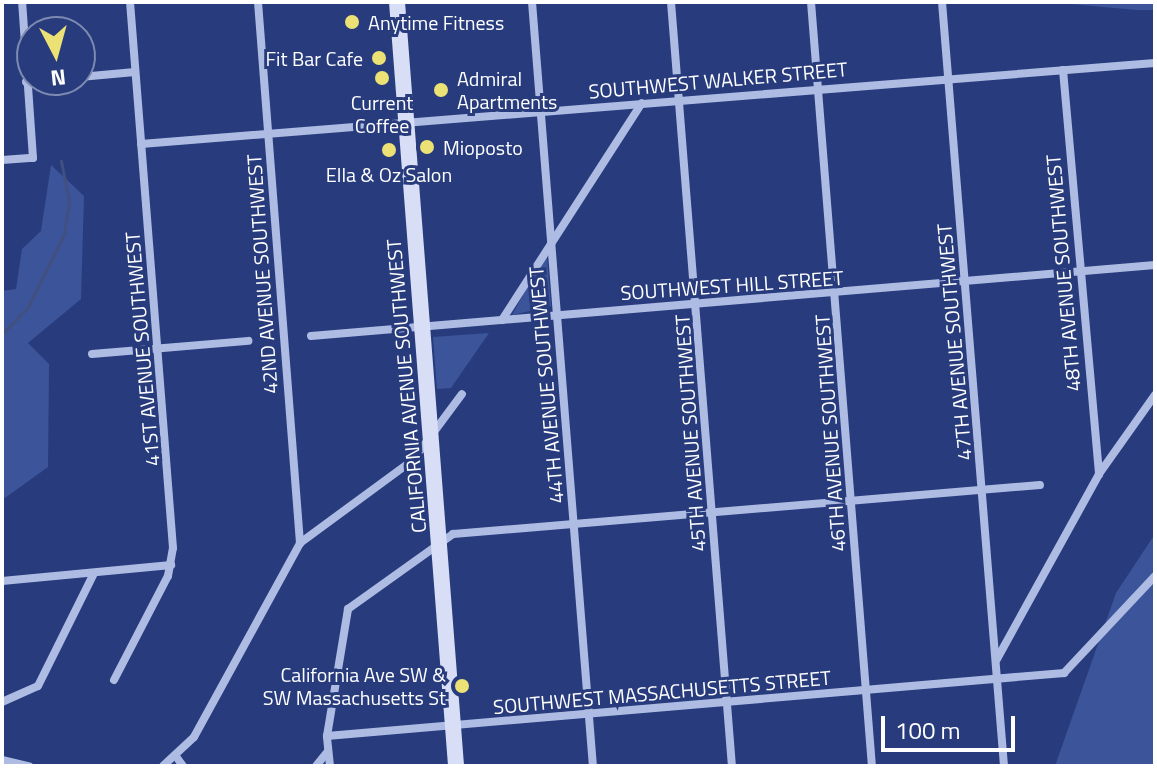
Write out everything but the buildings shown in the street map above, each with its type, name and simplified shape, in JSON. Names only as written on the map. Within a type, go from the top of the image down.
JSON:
[{"type":"main road","name":"CALIFORNIA AVENUE SOUTHWEST","points":[[397,2],[456,766]]},
{"type":"street","name":"41ST AVENUE SOUTHWEST","points":[[114,680],[171,565],[159,348],[130,2]]},
{"type":"street","name":"42ND AVENUE SOUTHWEST","points":[[258,2],[300,543]]},
{"type":"street","name":"44TH AVENUE SOUTHWEST","points":[[532,2],[593,766]]},
{"type":"street","name":"45TH AVENUE SOUTHWEST","points":[[671,2],[732,766]]},
{"type":"street","name":"46TH AVENUE SOUTHWEST","points":[[811,2],[872,766]]},
{"type":"street","name":"47TH AVENUE SOUTHWEST","points":[[942,2],[1004,766]]},
{"type":"street","name":"SOUTHWEST WALKER STREET","points":[[141,144],[818,86],[1155,63]]},
{"type":"street","name":"48TH AVENUE SOUTHWEST","points":[[1063,70],[1099,474]]},
{"type":"street","points":[[96,76],[135,72]]},
{"type":"street","points":[[2,160],[33,158],[27,96]]},
{"type":"street","points":[[502,320],[642,103]]},
{"type":"street","name":"SOUTHWEST HILL STREET","points":[[311,336],[1155,265]]},
{"type":"street","points":[[92,354],[248,341]]},
{"type":"street","points":[[163,766],[209,713],[300,543],[429,443],[462,394]]},
{"type":"street","points":[[996,659],[1099,474],[1155,395]]},
{"type":"street","points":[[330,766],[327,736],[348,609],[453,534],[1040,485]]},
{"type":"street","points":[[2,581],[171,565]]},
{"type":"street","points":[[2,702],[38,686],[94,573]]},
{"type":"street","name":"SOUTHWEST MASSACHUSETTS STREET","points":[[327,736],[998,680],[1070,671],[1155,576]]},
{"type":"street","points":[[316,766],[329,750]]},
{"type":"street","points":[[175,755],[183,766]]},
{"type":"street","points":[[2,760],[29,766]]},
{"type":"shaded area","points":[[1048,2],[1155,2],[1155,10],[1137,10]]},
{"type":"shaded area","points":[[51,165],[84,196],[81,299],[28,343],[49,364],[48,467],[2,500],[2,291],[16,289],[22,249],[41,231]]},
{"type":"shaded area","points":[[547,256],[551,306],[512,315],[543,259]]},
{"type":"shaded area","points":[[489,333],[451,388],[437,389],[433,337]]},
{"type":"shaded area","points":[[1155,534],[1155,766],[1055,766],[1116,593]]},
{"type":"waterway","points":[[2,334],[28,307],[64,234],[69,201],[61,161]]},
{"type":"place","name":"Anytime Fitness","points":[[352,22]]},
{"type":"place","name":"Fit Bar Cafe","points":[[379,58]]},
{"type":"place","name":"Current Coffee","points":[[382,78]]},
{"type":"place","name":"Admiral Apartments","points":[[441,90]]},
{"type":"place","name":"Mioposto","points":[[427,147]]},
{"type":"place","name":"Ella & Oz Salon","points":[[389,150]]},
{"type":"place","name":"California Ave SW & SW Massachusetts St","points":[[462,686]]}]
